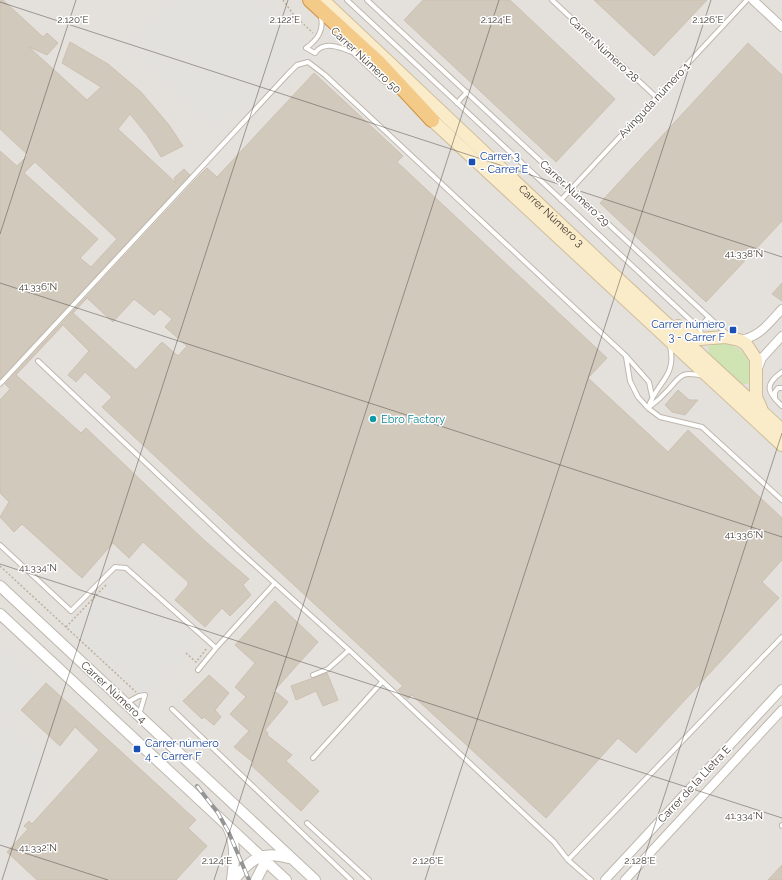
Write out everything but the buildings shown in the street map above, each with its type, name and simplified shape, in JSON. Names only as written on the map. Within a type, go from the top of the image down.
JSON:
[{"type":"highway","points":[[310,0],[379,63],[432,120]]},
{"type":"main road","name":"Carrer Número 3","points":[[323,0],[782,430]]},
{"type":"main road","name":"Carrer Número 3","points":[[432,120],[782,445]]},
{"type":"main road","points":[[659,316],[697,333],[735,339],[746,344],[753,353],[757,368],[756,396],[763,413]]},
{"type":"street","name":"Carrer Número 50","points":[[301,0],[432,120]]},
{"type":"street","points":[[753,0],[782,27]]},
{"type":"street","points":[[735,339],[748,339],[757,335],[782,309]]},
{"type":"street","points":[[757,368],[762,358],[782,336]]},
{"type":"street","name":"Carrer Número 4","points":[[0,586],[315,880]]},
{"type":"street","name":"Carrer Número 4","points":[[0,614],[226,824],[266,857],[286,880]]},
{"type":"street","name":"Carrer de la Lletra E","points":[[606,880],[782,689]]},
{"type":"street","name":"Carrer de la Lletra E","points":[[625,880],[782,710]]},
{"type":"street","points":[[226,824],[233,838],[235,852],[233,880]]},
{"type":"street","points":[[256,880],[269,847],[257,826]]},
{"type":"street","points":[[233,880],[247,865],[266,857],[291,858]]},
{"type":"lane","name":"Carrer Número 29","points":[[347,0],[561,200],[697,333]]},
{"type":"lane","points":[[352,0],[353,6]]},
{"type":"lane","name":"Carrer Número 29","points":[[367,0],[709,317],[735,339]]},
{"type":"lane","name":"Carrer Número 28","points":[[552,0],[656,97]]},
{"type":"lane","name":"Avinguda número 1","points":[[561,200],[747,0]]},
{"type":"lane","points":[[321,18],[322,24],[320,33],[306,48],[315,53],[320,49],[332,45],[360,55]]},
{"type":"lane","points":[[0,384],[288,74],[297,65],[308,62],[325,75],[626,356],[649,382],[652,396]]},
{"type":"lane","points":[[457,103],[466,92]]},
{"type":"lane","points":[[697,333],[709,317]]},
{"type":"lane","points":[[648,408],[652,396],[667,377],[672,365],[673,359],[669,340]]},
{"type":"lane","points":[[626,356],[630,381],[638,397],[648,408],[660,417],[702,427],[782,500]]},
{"type":"lane","points":[[38,361],[554,842],[568,860],[591,880]]},
{"type":"lane","points":[[782,372],[769,387],[770,394],[782,406]]},
{"type":"lane","points":[[648,408],[657,401],[676,379],[685,374],[692,373],[710,379]]},
{"type":"lane","points":[[775,400],[775,392],[778,388],[782,388]]},
{"type":"lane","points":[[0,545],[71,611],[115,566],[126,568],[216,648]]},
{"type":"lane","points":[[198,670],[275,583]]},
{"type":"lane","points":[[568,860],[782,637]]},
{"type":"lane","points":[[313,675],[328,670],[349,650]]},
{"type":"lane","points":[[313,758],[382,682]]},
{"type":"lane","points":[[126,704],[140,696],[145,695],[139,716]]},
{"type":"lane","points":[[172,709],[351,880]]},
{"type":"lane","points":[[307,823],[369,880]]},
{"type":"path","name":"Carrer Número 50","points":[[283,0],[293,14],[315,35]]},
{"type":"path","points":[[0,566],[140,696]]},
{"type":"path","points":[[66,627],[108,584]]},
{"type":"path","points":[[186,653],[196,662],[207,647]]},
{"type":"shaded area","points":[[0,0],[782,0],[782,880],[0,880]]},
{"type":"shaded area","points":[[167,0],[265,0],[291,23],[290,29],[319,54],[312,62],[292,58],[281,64],[286,69],[242,116],[229,111],[212,131],[119,41],[140,32],[150,24]]},
{"type":"shaded area","points":[[121,572],[199,642],[155,689],[148,699],[67,627]]},
{"type":"shaded area","points":[[0,642],[43,682],[8,720],[39,751],[39,805],[16,831],[15,835],[0,854]]},
{"type":"shaded area","points":[[0,858],[22,880],[0,880]]},
{"type":"green space","points":[[717,343],[733,346],[744,355],[750,368],[748,384],[741,384],[709,353],[708,347]]},
{"type":"railway","points":[[197,786],[218,813],[229,833],[249,880]]},
{"type":"place","name":"Carrer 3 - Carrer E","points":[[472,162]]},
{"type":"place","name":"Carrer número 3 - Carrer F","points":[[733,330]]},
{"type":"place","name":"Ebro Factory","points":[[373,419]]},
{"type":"place","name":"Carrer número 4 - Carrer F","points":[[137,749]]}]
